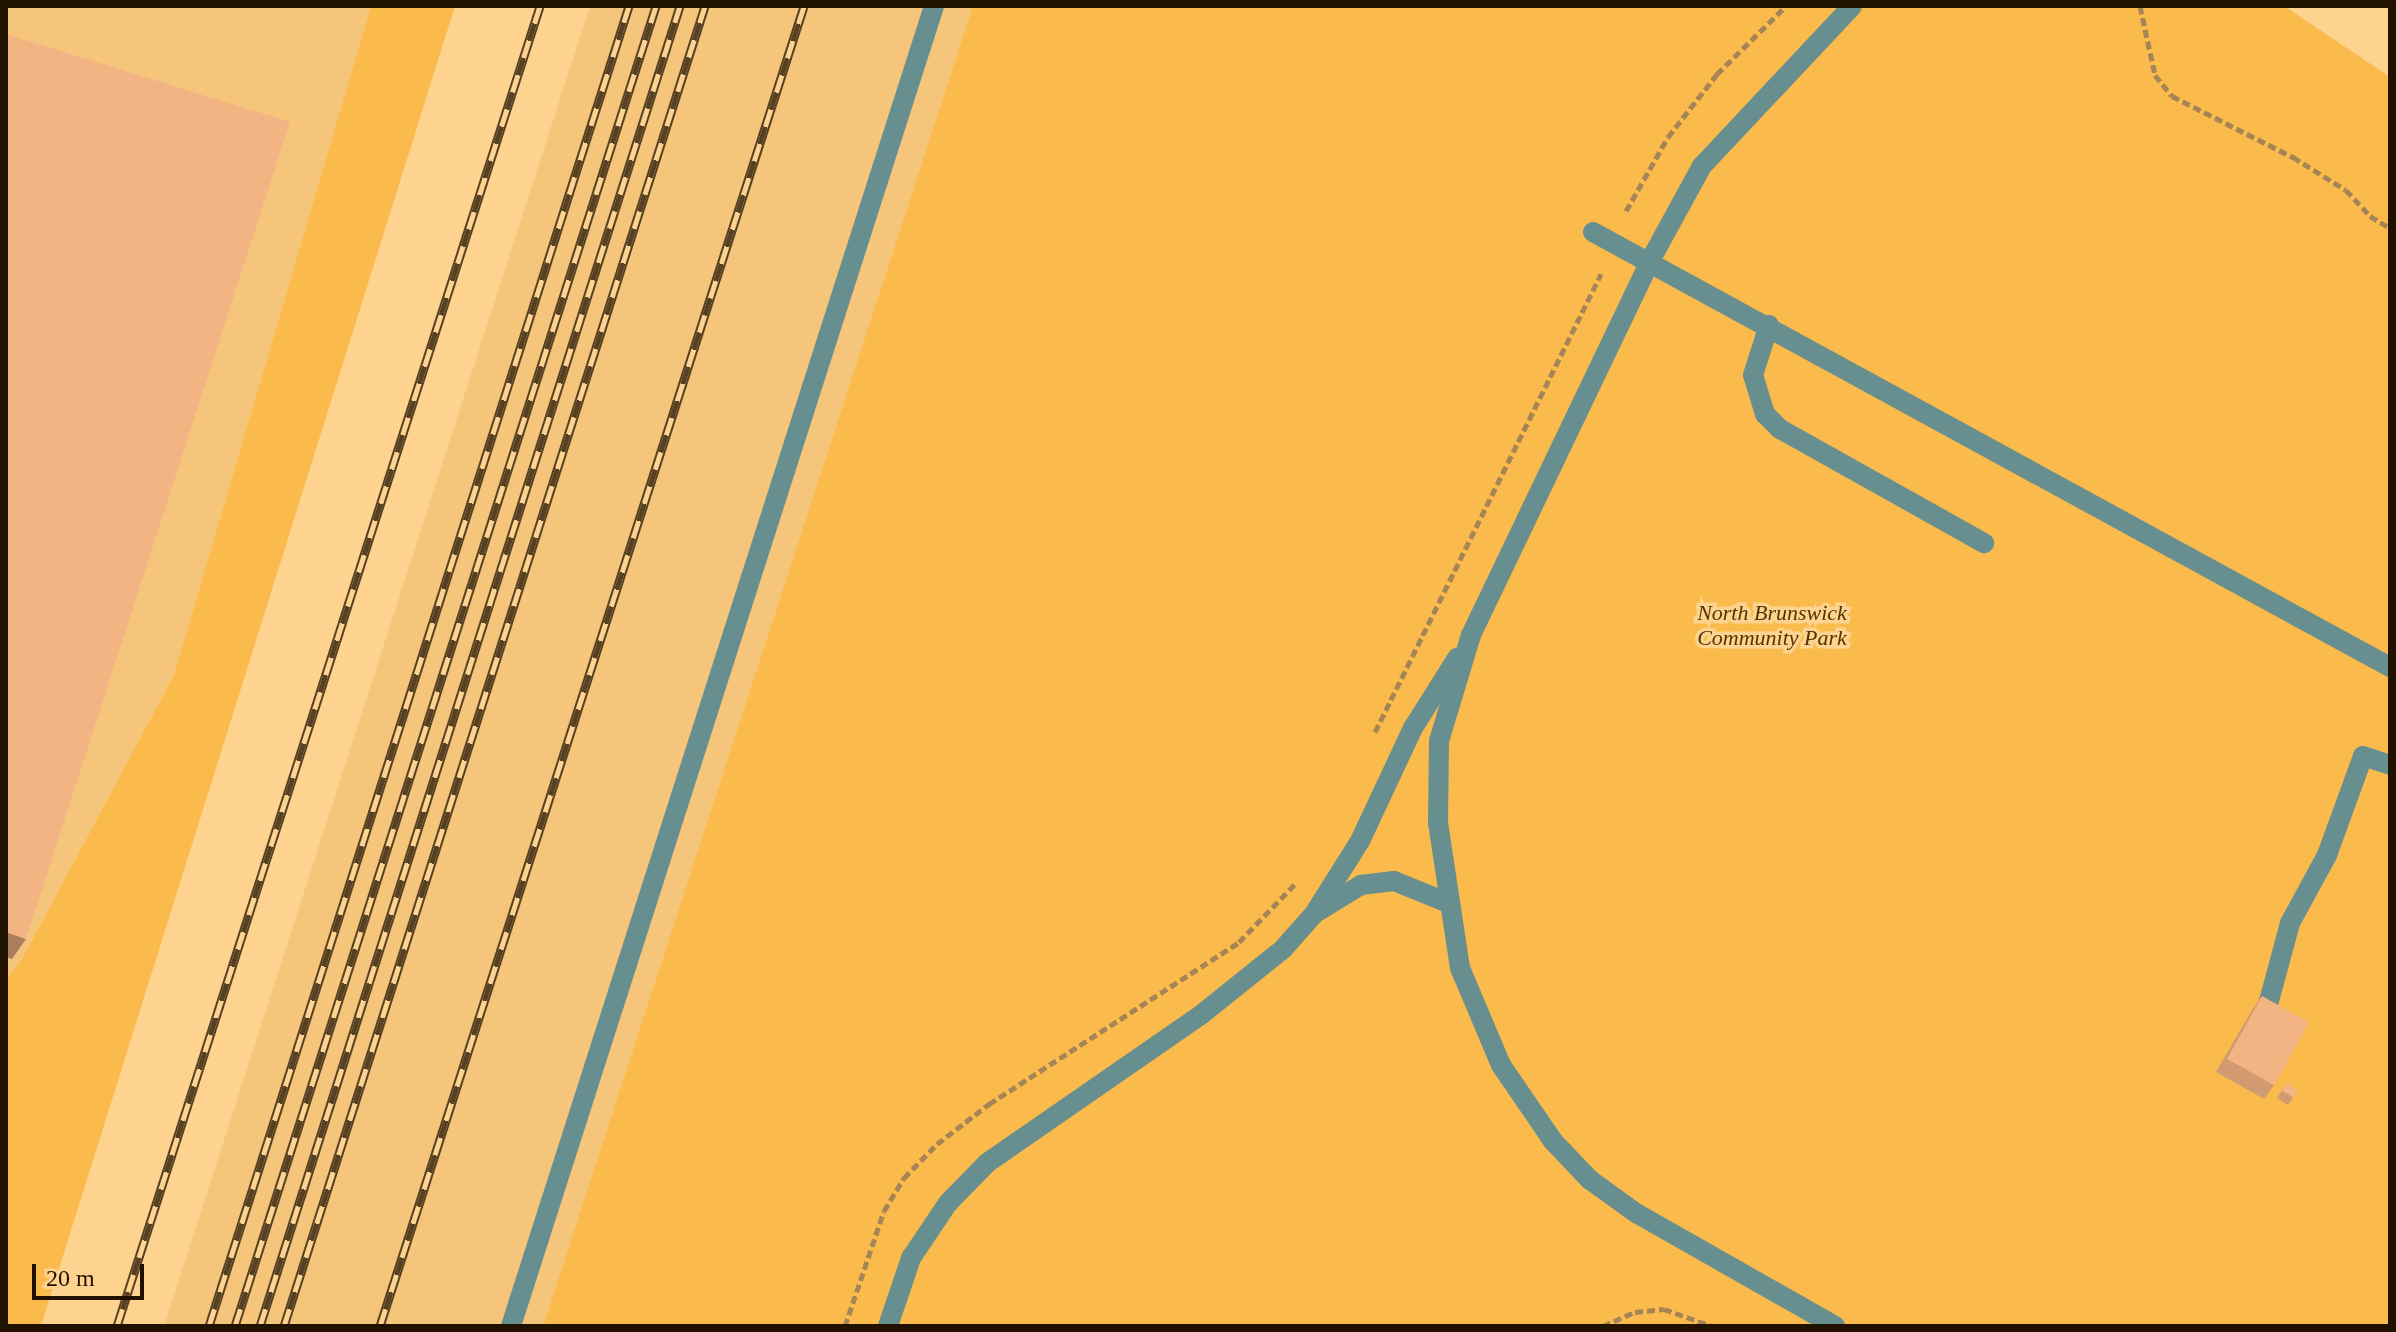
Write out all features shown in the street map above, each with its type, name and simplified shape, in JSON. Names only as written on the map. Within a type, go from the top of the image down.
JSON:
[{"type":"lane","points":[[511,1326],[934,6]]},
{"type":"lane","points":[[888,1326],[911,1258],[948,1203],[987,1163],[1202,1014],[1283,949],[1314,914],[1360,841],[1413,728],[1471,635],[1651,259],[1702,166],[1852,6]]},
{"type":"lane","points":[[1593,232],[1651,259],[2390,667]]},
{"type":"lane","points":[[1769,325],[1753,375],[1765,414],[1780,429],[1984,543]]},
{"type":"lane","points":[[1471,635],[1439,741],[1438,823],[1446,902],[1460,968],[1501,1065],[1553,1141],[1590,1180],[1636,1213],[1835,1326]]},
{"type":"lane","points":[[2269,1001],[2290,923],[2327,855],[2363,756],[2390,765]]},
{"type":"lane","points":[[1314,914],[1361,885],[1394,881],[1446,902]]},
{"type":"path","points":[[1626,211],[1668,137],[1717,74],[1786,6]]},
{"type":"path","points":[[2140,6],[2155,75],[2172,96],[2196,113],[2293,157],[2346,190],[2370,216],[2390,228]]},
{"type":"path","points":[[1373,739],[1601,274]]},
{"type":"path","points":[[845,1326],[884,1211],[904,1178],[937,1144],[989,1104],[1239,942],[1305,871]]},
{"type":"path","points":[[1603,1326],[1635,1312],[1664,1309],[1712,1326]]},
{"type":"shaded area","points":[[6,6],[371,6],[174,675],[21,961],[6,979]]},
{"type":"shaded area","points":[[590,6],[973,6],[543,1326],[164,1326]]},
{"type":"green space","points":[[371,6],[455,6],[41,1326],[6,1326],[6,979],[21,961],[174,675]]},
{"type":"green space","name":"North Brunswick Community Park","points":[[973,6],[2284,6],[2390,77],[2390,1326],[543,1326]]},
{"type":"building","points":[[6,34],[290,122],[26,939],[6,932]]},
{"type":"building","points":[[2262,996],[2309,1022],[2274,1085],[2227,1059]]},
{"type":"building","points":[[2287,1083],[2298,1090],[2293,1098],[2282,1091]]},
{"type":"railway","points":[[117,1326],[540,6]]},
{"type":"railway","points":[[209,1326],[629,6]]},
{"type":"railway","points":[[235,1326],[656,6]]},
{"type":"railway","points":[[260,1326],[680,6]]},
{"type":"railway","points":[[284,1326],[705,6]]},
{"type":"railway","points":[[380,1326],[804,6]]}]
